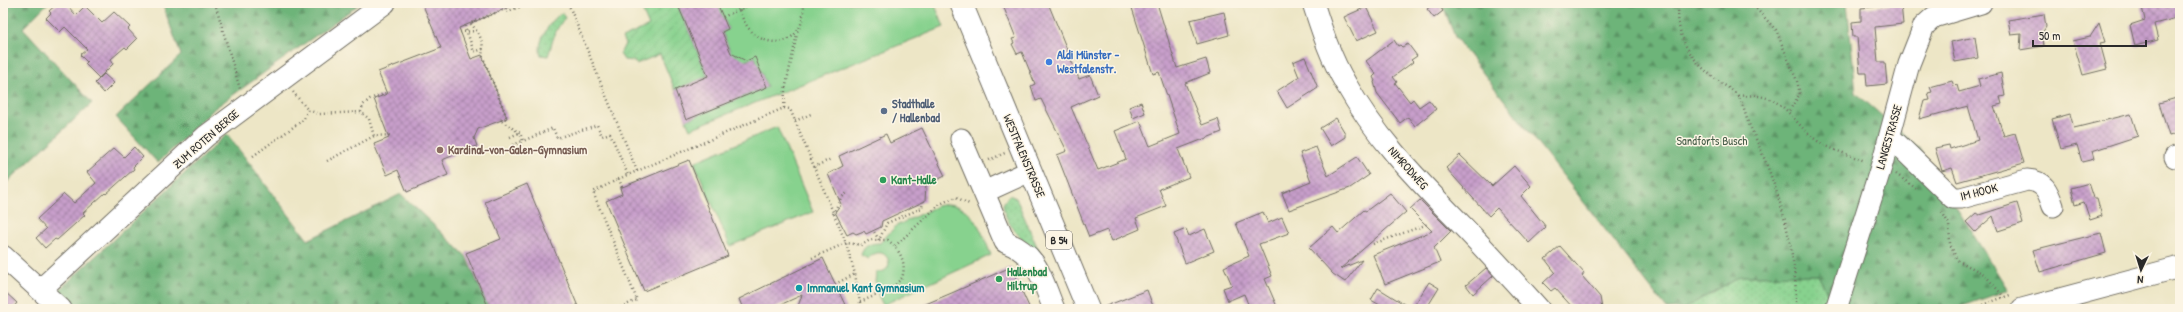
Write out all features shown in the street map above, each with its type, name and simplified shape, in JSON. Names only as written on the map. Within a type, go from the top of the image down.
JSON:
[{"type":"main road","name":"WESTFALENSTRASSE","points":[[961,3],[1088,309]]},
{"type":"street","name":"ZUM ROTEN BERGE","points":[[40,290],[206,136],[385,3]]},
{"type":"street","name":"NIMRODWEG","points":[[1313,3],[1328,49],[1345,83],[1361,110],[1386,144],[1412,176],[1451,214],[1539,309]]},
{"type":"street","name":"LANGESTRASSE","points":[[1836,309],[1890,138],[1909,64],[1924,26],[1934,17],[1969,4]]},
{"type":"street","name":"IM HOOK","points":[[1890,138],[1953,198],[1961,198],[2027,180],[2036,181],[2043,185],[2053,206]]},
{"type":"street","points":[[961,139],[1005,242],[1021,248],[1035,263],[1054,309]]},
{"type":"street","points":[[984,192],[1030,171]]},
{"type":"street","points":[[3,256],[60,309]]},
{"type":"street","points":[[2022,309],[2180,267]]},
{"type":"path","points":[[215,3],[240,89],[248,104]]},
{"type":"path","points":[[518,3],[518,7],[506,12],[505,9],[470,23],[478,31],[483,49],[482,55],[507,118],[500,120],[520,133],[523,141]]},
{"type":"path","points":[[568,3],[638,171],[628,174]]},
{"type":"path","points":[[737,3],[747,26],[768,40],[778,42],[788,40],[797,33]]},
{"type":"path","points":[[723,17],[754,3]]},
{"type":"path","points":[[784,108],[785,90],[797,33],[805,9],[803,3]]},
{"type":"path","points":[[1679,3],[1677,14],[1679,33],[1687,50],[1705,72],[1738,96],[1784,218],[1792,252],[1796,309]]},
{"type":"path","points":[[1751,3],[1776,30],[1797,81],[1800,94],[1789,111]]},
{"type":"path","points":[[465,26],[474,52],[483,49]]},
{"type":"path","points":[[460,32],[478,31]]},
{"type":"path","points":[[282,79],[308,110],[320,114],[361,112],[369,120],[374,136]]},
{"type":"path","points":[[361,112],[363,105],[370,99],[391,91]]},
{"type":"path","points":[[1738,96],[1764,96],[1778,102],[1789,111],[1802,128],[1820,142],[1866,162],[1882,164],[1919,191]]},
{"type":"path","points":[[617,309],[637,300],[592,192],[628,174],[784,108],[790,109],[846,243],[855,274],[861,309]]},
{"type":"path","points":[[253,156],[303,120],[308,110]]},
{"type":"path","points":[[795,121],[810,114]]},
{"type":"path","points":[[513,145],[553,128],[557,138],[597,125],[602,136],[610,133],[628,174]]},
{"type":"path","points":[[510,137],[520,133]]},
{"type":"path","points":[[327,161],[374,136],[392,135]]},
{"type":"path","points":[[814,167],[831,159]]},
{"type":"path","points":[[619,179],[622,187]]},
{"type":"path","points":[[833,214],[841,198],[847,193]]},
{"type":"path","points":[[879,240],[887,223],[922,208],[923,202]]},
{"type":"path","points":[[895,246],[940,204]]},
{"type":"path","points":[[1941,211],[1949,224],[1950,244],[1957,260],[1984,274],[2004,297]]},
{"type":"path","points":[[1373,244],[1428,224]]},
{"type":"path","points":[[873,230],[879,240]]},
{"type":"path","points":[[812,258],[846,243],[862,245],[870,240],[888,240],[895,246],[903,264],[902,278],[891,289],[860,302]]},
{"type":"path","points":[[835,284],[855,274]]},
{"type":"green space","points":[[3,3],[48,3],[23,28],[92,103],[3,186]]},
{"type":"green space","points":[[162,3],[361,3],[215,108],[158,163],[116,117],[181,55]]},
{"type":"green space","points":[[639,3],[677,3],[708,76],[675,90],[660,54],[636,64],[634,61],[624,60],[620,54],[625,44],[622,38],[649,26]]},
{"type":"green space","points":[[717,3],[934,3],[944,27],[690,129],[686,120],[767,87],[755,57],[742,62],[732,56],[722,32],[728,29]]},
{"type":"green space","name":"Sandforts Busch","points":[[1442,3],[1847,3],[1856,93],[1919,148],[2008,290],[1954,309],[1836,309],[1818,275],[1741,276],[1683,309],[1667,309],[1455,37]]},
{"type":"green space","points":[[562,13],[565,18],[556,31],[548,56],[541,55],[541,44],[549,25]]},
{"type":"green space","points":[[777,127],[813,212],[730,246],[694,162]]},
{"type":"green space","points":[[227,134],[308,240],[401,194],[466,256],[489,309],[73,309],[56,293]]},
{"type":"green space","points":[[1009,195],[1016,198],[1041,256],[1022,239],[1008,220],[1003,204]]},
{"type":"green space","points":[[947,204],[957,206],[971,215],[981,230],[991,255],[883,305],[878,295],[880,288],[875,282],[876,272],[883,271],[887,268],[889,263],[888,259],[885,255],[880,253],[874,254],[868,259],[861,255],[862,252],[871,244],[880,243],[896,226],[937,206]]},
{"type":"green space","points":[[1818,275],[1836,309],[1683,309],[1741,276]]},
{"type":"building","points":[[58,3],[65,3],[76,15],[85,6],[102,23],[114,12],[130,27],[128,29],[137,39],[127,49],[125,47],[111,59],[113,64],[99,78],[85,64],[87,62],[80,55],[87,49],[65,27],[60,32],[46,18],[51,13],[49,11]]},
{"type":"building","points":[[422,3],[519,3],[459,28],[471,59],[482,55],[507,118],[478,129],[474,138],[477,146],[442,160],[448,175],[407,192],[398,170],[387,175],[374,144],[389,138],[374,99],[387,94],[378,72],[441,48]]},
{"type":"building","points":[[677,3],[717,3],[728,29],[722,32],[731,53],[746,61],[755,57],[767,87],[686,120],[675,90],[708,76]]},
{"type":"building","points":[[1002,3],[1048,3],[1079,79],[1090,75],[1098,95],[1071,107],[1098,170],[1126,159],[1115,131],[1140,121],[1150,146],[1180,134],[1159,72],[1153,74],[1132,8],[1150,3],[1157,3],[1177,68],[1206,59],[1210,73],[1185,83],[1202,125],[1218,119],[1222,132],[1178,149],[1189,177],[1159,189],[1166,206],[1136,218],[1140,229],[1112,241],[1107,230],[1089,237],[1057,155],[1067,151],[1041,99],[1036,101],[1031,86],[1035,84],[1022,52],[1017,54],[1012,44],[1014,43],[1012,39],[1016,38]]},
{"type":"building","points":[[1435,3],[1438,3],[1443,11],[1434,18],[1427,9]]},
{"type":"building","points":[[2141,3],[2180,3],[2180,17],[2154,24],[2158,40],[2135,46],[2130,25],[2145,20]]},
{"type":"building","points":[[1901,4],[1903,24],[1875,27],[1878,62],[1885,62],[1887,84],[1867,86],[1866,73],[1860,73],[1857,37],[1853,37],[1852,22],[1861,21],[1861,8]]},
{"type":"building","points":[[1366,7],[1378,31],[1356,41],[1344,17]]},
{"type":"building","points":[[1224,12],[1229,35],[1197,44],[1190,20]]},
{"type":"building","points":[[2044,14],[2046,27],[2042,33],[2044,46],[2020,50],[2021,34],[2011,35],[2008,20]]},
{"type":"building","points":[[2099,23],[2105,42],[2100,43],[2107,69],[2083,75],[2073,41],[2090,37]]},
{"type":"building","points":[[1975,37],[1978,58],[1955,62],[1951,42]]},
{"type":"building","points":[[1394,40],[1398,46],[1400,45],[1402,47],[1408,44],[1417,56],[1411,60],[1413,62],[1393,77],[1397,82],[1395,83],[1410,102],[1413,99],[1419,107],[1429,100],[1436,109],[1415,126],[1408,117],[1400,123],[1377,93],[1373,77],[1376,74],[1366,61]]},
{"type":"building","points":[[1305,57],[1318,88],[1287,108],[1277,91],[1299,77],[1293,62]]},
{"type":"building","points":[[2001,73],[2005,96],[2000,97],[2002,104],[1994,106],[2004,136],[2015,133],[2024,163],[1957,182],[1952,168],[1942,171],[1935,148],[1949,145],[1950,149],[1978,140],[1968,106],[1919,119],[1924,101],[1930,100],[1928,93],[1932,92],[1930,87],[1952,81],[1954,86],[1957,85],[1959,92],[1980,86],[1978,79]]},
{"type":"building","points":[[104,74],[114,83],[104,93],[95,83]]},
{"type":"building","points":[[2180,97],[2180,133],[2169,136],[2159,103]]},
{"type":"building","points":[[1141,102],[1145,113],[1133,118],[1129,107]]},
{"type":"building","points":[[2070,114],[2074,128],[2131,114],[2138,136],[2092,151],[2094,159],[2082,162],[2077,145],[2061,149],[2052,119]]},
{"type":"building","points":[[1336,118],[1345,133],[1345,137],[1331,146],[1320,128]]},
{"type":"building","name":"Kant-Halle","points":[[922,128],[945,176],[926,185],[925,201],[882,221],[881,227],[866,234],[864,231],[856,234],[853,232],[847,235],[835,212],[841,204],[828,174],[843,166],[839,156],[886,134],[890,143]]},
{"type":"building","points":[[134,147],[143,157],[133,167],[134,169],[83,213],[85,215],[57,240],[55,239],[45,248],[36,238],[46,229],[37,219],[64,194],[74,203],[96,183],[87,172],[114,148],[124,157]]},
{"type":"building","points":[[1316,147],[1328,176],[1357,157],[1369,175],[1350,188],[1289,210],[1282,193],[1311,181],[1300,153]]},
{"type":"building","points":[[1460,155],[1492,186],[1514,166],[1531,186],[1521,196],[1546,227],[1529,243],[1497,208],[1489,216],[1446,168]]},
{"type":"building","points":[[689,160],[728,256],[644,291],[606,201],[622,194],[620,188]]},
{"type":"building","points":[[2089,183],[2094,198],[2097,198],[2102,216],[2090,220],[2084,202],[2075,205],[2071,188]]},
{"type":"building","points":[[527,184],[579,309],[489,309],[466,253],[501,239],[485,202]]},
{"type":"building","points":[[1390,193],[1406,212],[1340,269],[1362,260],[1345,282],[1333,274],[1309,248],[1333,227],[1338,233],[1364,210],[1366,211]]},
{"type":"building","points":[[1420,200],[1451,231],[1434,248],[1440,262],[1385,284],[1373,255],[1432,231],[1410,209]]},
{"type":"building","points":[[2017,203],[2023,223],[1998,231],[1993,216],[1975,232],[1966,222],[1976,213],[1979,215]]},
{"type":"building","points":[[1263,212],[1268,223],[1282,217],[1289,233],[1259,244],[1272,276],[1265,279],[1278,309],[1250,309],[1244,294],[1228,301],[1223,288],[1232,285],[1224,267],[1249,256],[1236,223]]},
{"type":"building","points":[[1186,229],[1189,236],[1205,229],[1214,251],[1185,263],[1174,234]]},
{"type":"building","points":[[2101,233],[2106,253],[2040,272],[2033,250]]},
{"type":"building","points":[[1560,246],[1584,273],[1582,276],[1600,297],[1602,309],[1574,309],[1555,288],[1551,291],[1543,283],[1555,272],[1545,259]]},
{"type":"building","name":"Immanuel Kant Gymnasium","points":[[823,258],[847,309],[797,309],[802,295],[771,309],[743,309],[739,299]]},
{"type":"building","name":"Hallenbad Hiltrup","points":[[1011,267],[1030,309],[914,309],[954,292]]},
{"type":"building","points":[[1486,268],[1493,276],[1473,294],[1466,285]]},
{"type":"building","points":[[1429,282],[1439,288],[1426,309],[1412,309]]},
{"type":"building","points":[[1378,288],[1412,309],[1387,309],[1371,300]]},
{"type":"building","points":[[3,290],[17,303],[12,309],[3,309]]},
{"type":"building","points":[[1147,290],[1154,309],[1101,309],[1101,308]]},
{"type":"place","name":"Aldi Münster - Westfalenstr.","points":[[1049,62]]},
{"type":"place","name":"Stadthalle / Hallenbad","points":[[884,111]]},
{"type":"place","name":"Kardinal-von-Galen-Gymnasium","points":[[440,150]]},
{"type":"place","name":"Kant-Halle","points":[[883,180]]},
{"type":"place","name":"Hallenbad Hiltrup","points":[[999,279]]},
{"type":"place","name":"Immanuel Kant Gymnasium","points":[[799,288]]}]
